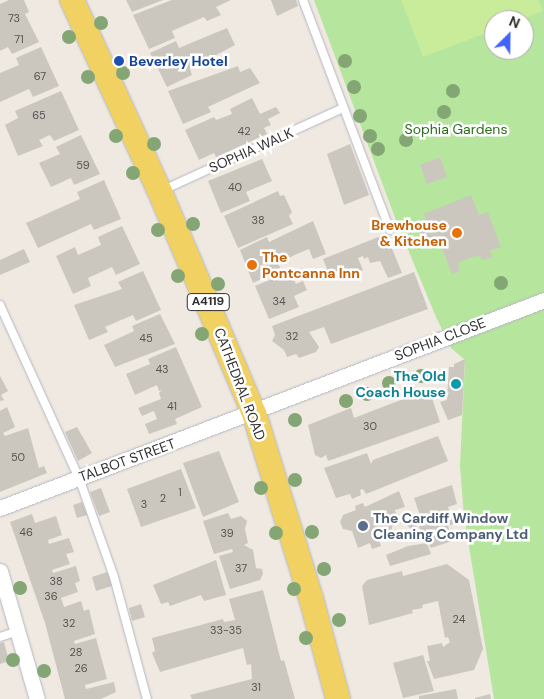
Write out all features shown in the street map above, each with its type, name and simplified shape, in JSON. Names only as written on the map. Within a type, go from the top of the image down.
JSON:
[{"type":"main road","name":"CATHEDRAL ROAD","points":[[72,0],[160,192],[254,413],[311,598],[338,699]]},
{"type":"street","name":"SOPHIA CLOSE","points":[[254,413],[544,300]]},
{"type":"street","name":"TALBOT STREET","points":[[0,508],[254,413]]},
{"type":"street","points":[[0,571],[19,630],[37,699]]},
{"type":"lane","points":[[303,0],[390,230]]},
{"type":"lane","name":"SOPHIA WALK","points":[[160,192],[343,108]]},
{"type":"lane","points":[[0,305],[79,478],[119,593],[147,699]]},
{"type":"lane","points":[[0,637],[19,630]]},
{"type":"green space","name":"Sophia Gardens","points":[[314,0],[544,0],[544,699],[494,699],[464,516],[460,466],[465,360],[451,348],[397,223]]},
{"type":"green space","points":[[401,0],[538,0],[543,11],[534,15],[534,10],[484,10],[484,34],[423,57]]},
{"type":"building","points":[[9,0],[24,0],[29,12],[25,14],[39,42],[12,54],[8,47],[0,51],[0,4]]},
{"type":"building","points":[[126,0],[163,0],[132,12]]},
{"type":"building","points":[[172,0],[231,0],[216,7],[221,15],[207,21],[204,17],[172,31],[175,38],[149,49],[133,15]]},
{"type":"building","points":[[271,0],[296,0],[298,6],[277,16]]},
{"type":"building","points":[[227,28],[235,45],[190,69],[192,75],[167,87],[150,53],[176,41],[179,48]]},
{"type":"building","points":[[41,47],[59,86],[33,97],[29,89],[0,102],[0,73],[19,65],[16,58]]},
{"type":"building","points":[[238,66],[240,72],[250,68],[260,83],[208,107],[211,112],[183,124],[168,91]]},
{"type":"building","points":[[61,91],[79,130],[54,141],[50,135],[39,140],[43,146],[18,156],[5,125],[18,118],[15,111]]},
{"type":"building","points":[[252,98],[260,114],[276,107],[280,113],[268,119],[271,125],[264,128],[267,134],[216,157],[214,153],[199,160],[185,130],[214,117],[216,120],[232,114],[230,109]]},
{"type":"building","points":[[81,135],[100,174],[74,185],[71,178],[51,187],[39,163],[60,154],[56,147]]},
{"type":"building","points":[[350,144],[369,195],[344,205],[327,154]]},
{"type":"building","points":[[440,157],[447,177],[427,184],[420,165]]},
{"type":"building","points":[[262,159],[272,181],[246,192],[250,201],[221,213],[208,181]]},
{"type":"building","points":[[104,180],[121,219],[94,230],[91,224],[38,248],[26,223],[80,199],[77,192]]},
{"type":"building","points":[[278,191],[280,196],[284,195],[292,212],[289,216],[293,224],[238,248],[224,216]]},
{"type":"building","name":"Brewhouse & Kitchen","points":[[471,195],[479,215],[488,212],[501,247],[490,250],[493,257],[482,260],[480,256],[471,257],[458,263],[459,271],[452,274],[439,241],[425,247],[414,224],[426,220],[424,214]]},
{"type":"building","points":[[313,221],[326,254],[313,259],[309,249],[278,263],[281,270],[253,283],[240,250],[267,237],[269,242]]},
{"type":"building","points":[[122,226],[140,264],[116,275],[112,267],[88,278],[91,286],[73,294],[56,256],[75,247],[78,255],[101,245],[98,237]]},
{"type":"building","points":[[386,234],[402,273],[388,278],[380,261],[370,263],[368,257],[364,259],[363,256],[358,258],[363,270],[342,278],[339,271],[329,274],[323,259]]},
{"type":"building","points":[[24,249],[30,262],[0,275],[0,260]]},
{"type":"building","points":[[143,271],[161,310],[136,321],[133,315],[105,327],[108,332],[89,340],[74,305],[122,289],[118,282]]},
{"type":"building","points":[[414,272],[428,309],[331,344],[324,327],[309,332],[319,347],[316,352],[299,358],[296,354],[287,357],[284,350],[272,341],[275,335],[272,326]]},
{"type":"building","points":[[284,274],[291,274],[296,284],[303,281],[307,290],[294,296],[299,307],[269,319],[255,286]]},
{"type":"building","points":[[160,314],[175,344],[115,367],[104,345],[134,331],[132,326]]},
{"type":"building","points":[[176,347],[202,407],[175,419],[177,424],[149,434],[145,424],[157,419],[154,411],[142,416],[138,408],[161,399],[159,393],[162,390],[159,391],[157,385],[135,395],[126,374],[150,364],[148,359]]},
{"type":"building","name":"The Old Coach House","points":[[465,359],[462,415],[448,420],[440,402],[447,400],[449,367],[454,367],[454,364]]},
{"type":"building","points":[[0,376],[8,391],[1,395],[4,400],[0,401]]},
{"type":"building","points":[[429,389],[440,422],[328,461],[326,455],[321,458],[315,455],[308,425],[351,408],[354,418]]},
{"type":"building","points":[[7,407],[15,427],[3,433],[5,436],[28,428],[39,468],[44,466],[47,473],[0,492],[0,411]]},
{"type":"building","points":[[77,427],[92,453],[78,461],[65,432]]},
{"type":"building","points":[[438,436],[448,461],[366,494],[363,489],[360,490],[361,495],[352,499],[350,494],[336,498],[324,468],[367,453],[371,464],[373,460]]},
{"type":"building","points":[[219,451],[239,502],[203,517],[183,463]]},
{"type":"building","points":[[181,469],[196,508],[141,527],[127,489]]},
{"type":"building","points":[[452,485],[457,504],[448,507],[454,524],[448,526],[452,541],[431,548],[420,530],[418,523],[422,521],[414,498]]},
{"type":"building","points":[[101,488],[110,512],[99,516],[90,492]]},
{"type":"building","points":[[399,491],[405,507],[395,510],[399,523],[392,526],[392,535],[379,541],[381,546],[372,549],[370,543],[358,548],[352,531],[343,529],[340,522],[343,515],[356,510],[355,506],[363,503],[365,507]]},
{"type":"building","points":[[82,502],[87,515],[77,518],[73,505]]},
{"type":"building","points":[[228,513],[231,519],[241,516],[247,521],[245,529],[248,543],[244,545],[253,550],[256,568],[262,569],[263,574],[260,580],[230,589],[219,556],[233,552],[232,549],[214,554],[203,521]]},
{"type":"building","points":[[404,513],[417,524],[415,532],[402,521]]},
{"type":"building","points":[[32,514],[35,523],[56,516],[62,535],[48,540],[49,544],[69,538],[74,552],[66,554],[70,564],[52,570],[53,573],[76,566],[80,581],[75,583],[78,592],[61,598],[64,607],[81,601],[84,611],[89,609],[95,634],[74,641],[75,644],[96,638],[107,679],[85,685],[86,689],[114,682],[116,692],[101,699],[65,699],[45,623],[10,522]]},
{"type":"building","points":[[427,543],[431,554],[390,566],[386,555],[408,546]]},
{"type":"building","points":[[216,560],[226,595],[204,601],[201,595],[170,606],[168,602],[161,604],[153,585]]},
{"type":"building","points":[[447,564],[469,580],[483,649],[474,670],[434,679],[427,661],[430,661],[427,646],[442,643],[443,647],[450,642],[448,637],[445,638],[438,601],[422,605],[423,608],[412,610],[413,613],[369,625],[362,586],[367,580],[402,571],[403,576]]},
{"type":"building","points":[[107,572],[112,586],[96,591],[92,577]]},
{"type":"building","points":[[263,590],[281,661],[284,660],[295,699],[192,699],[190,695],[252,679],[251,664],[247,665],[243,648],[160,672],[152,653],[155,651],[152,638],[223,619],[224,622],[235,620],[229,599]]},
{"type":"building","points":[[141,604],[145,617],[132,621],[129,608]]},
{"type":"building","points":[[4,642],[9,661],[0,664],[0,643]]},
{"type":"building","points":[[423,655],[434,691],[403,698],[393,663]]},
{"type":"building","points":[[456,689],[458,699],[419,699],[419,696]]},
{"type":"building","points":[[490,694],[491,699],[475,699],[475,698]]},
{"type":"place","name":"Beverley Hotel","points":[[119,61]]},
{"type":"place","name":"Brewhouse & Kitchen","points":[[457,233]]},
{"type":"place","name":"The Pontcanna Inn","points":[[252,265]]},
{"type":"place","name":"The Old Coach House","points":[[456,384]]},
{"type":"place","name":"The Cardiff Window Cleaning Company Ltd","points":[[363,526]]}]
